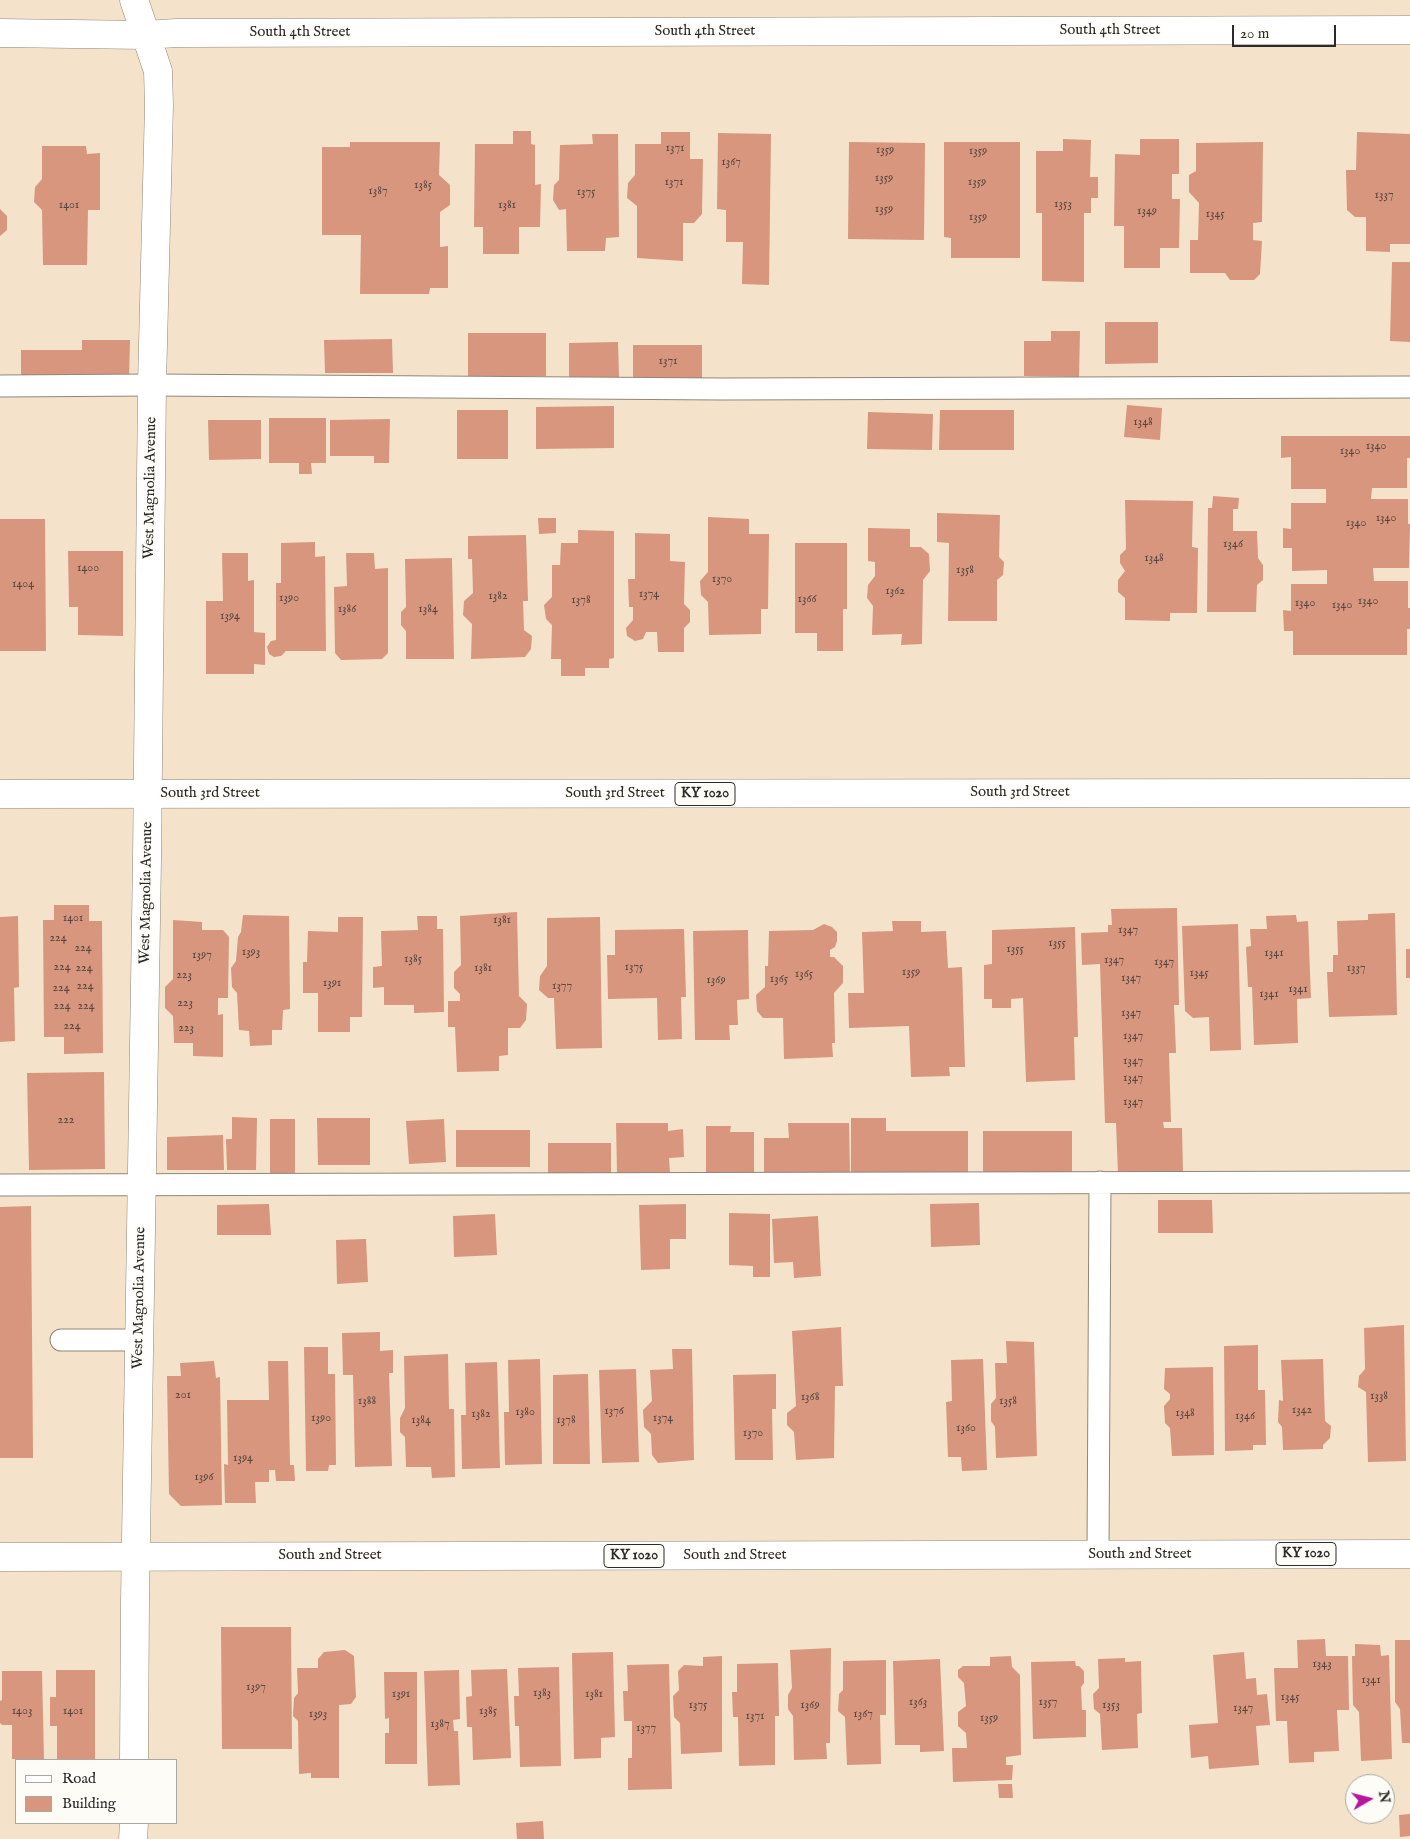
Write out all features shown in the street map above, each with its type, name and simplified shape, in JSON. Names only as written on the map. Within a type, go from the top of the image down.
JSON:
[{"type":"main road","name":"West Magnolia Avenue","points":[[134,0],[158,70],[152,385],[134,1759]]},
{"type":"main road","name":"South 4th Street","points":[[0,34],[1410,30]]},
{"type":"main road","name":"South 3rd Street","points":[[0,794],[1410,793]]},
{"type":"main road","name":"South 2nd Street","points":[[0,1557],[1410,1554]]},
{"type":"main road","points":[[134,1824],[134,1839]]},
{"type":"lane","points":[[0,386],[152,385],[722,389],[1410,387]]},
{"type":"lane","points":[[1098,1555],[1100,1182]]},
{"type":"lane","points":[[0,1185],[1410,1182]]},
{"type":"lane","points":[[61,1340],[140,1340]]},
{"type":"building","points":[[513,131],[531,131],[531,144],[535,145],[535,185],[541,184],[540,227],[519,227],[519,254],[483,254],[483,227],[474,227],[475,144],[513,144]]},
{"type":"building","points":[[661,132],[690,132],[690,159],[703,159],[702,214],[694,223],[683,223],[683,261],[637,258],[637,206],[627,198],[628,183],[635,175],[635,144],[661,144]]},
{"type":"building","points":[[1357,132],[1410,134],[1410,244],[1390,244],[1390,252],[1366,251],[1366,217],[1355,217],[1347,210],[1346,170],[1356,170]]},
{"type":"building","points":[[718,133],[771,134],[769,285],[742,284],[743,242],[726,242],[726,210],[717,209]]},
{"type":"building","points":[[592,134],[618,134],[619,237],[606,238],[605,251],[567,251],[566,209],[559,210],[553,200],[554,185],[559,180],[560,145],[593,144]]},
{"type":"building","points":[[1063,139],[1091,140],[1090,177],[1098,177],[1098,198],[1091,198],[1091,213],[1084,213],[1084,282],[1042,281],[1042,213],[1036,213],[1036,151],[1063,151]]},
{"type":"building","points":[[1140,139],[1179,139],[1179,174],[1172,174],[1172,199],[1180,199],[1179,248],[1160,248],[1160,268],[1124,268],[1124,226],[1114,226],[1115,154],[1140,155]]},
{"type":"building","points":[[350,142],[440,142],[439,175],[450,185],[450,205],[440,212],[440,247],[448,246],[448,288],[430,288],[429,294],[360,294],[361,235],[322,235],[322,147],[350,147]]},
{"type":"building","points":[[849,142],[925,143],[924,240],[848,239]]},
{"type":"building","points":[[944,142],[1020,142],[1020,258],[951,258],[951,238],[944,237]]},
{"type":"building","points":[[1263,142],[1262,222],[1253,223],[1253,240],[1262,241],[1260,274],[1254,280],[1230,280],[1225,273],[1190,273],[1190,240],[1198,240],[1199,203],[1189,192],[1189,175],[1196,171],[1196,143]]},
{"type":"building","points":[[42,146],[86,146],[87,154],[100,153],[100,210],[88,210],[87,265],[43,265],[42,210],[34,202],[35,187],[42,179]]},
{"type":"building","points":[[0,209],[7,216],[7,230],[0,236]]},
{"type":"building","points":[[1392,262],[1410,262],[1410,342],[1390,341]]},
{"type":"building","points":[[1105,322],[1158,322],[1158,363],[1105,364]]},
{"type":"building","points":[[1051,331],[1080,331],[1079,377],[1024,376],[1024,341],[1051,341]]},
{"type":"building","points":[[468,333],[546,333],[546,376],[468,376]]},
{"type":"building","points":[[392,339],[393,373],[325,373],[324,340]]},
{"type":"building","points":[[82,340],[130,340],[129,379],[21,382],[21,350],[82,350]]},
{"type":"building","points":[[618,342],[619,377],[569,377],[569,343]]},
{"type":"building","points":[[633,345],[702,345],[702,378],[633,378]]},
{"type":"building","points":[[1127,405],[1162,408],[1160,440],[1124,437]]},
{"type":"building","points":[[614,406],[614,448],[536,449],[536,407]]},
{"type":"building","points":[[457,410],[508,410],[508,459],[457,459]]},
{"type":"building","points":[[940,410],[1014,410],[1014,450],[939,450]]},
{"type":"building","points":[[868,412],[933,414],[932,450],[867,449]]},
{"type":"building","points":[[269,418],[326,418],[326,463],[311,463],[312,474],[299,474],[299,463],[269,463]]},
{"type":"building","points":[[390,419],[389,463],[374,463],[374,456],[330,456],[330,420]]},
{"type":"building","points":[[208,420],[261,420],[261,459],[209,460]]},
{"type":"building","points":[[1281,436],[1410,436],[1410,458],[1407,458],[1407,488],[1372,488],[1371,499],[1408,499],[1408,524],[1410,524],[1409,568],[1373,568],[1374,581],[1408,581],[1410,629],[1407,629],[1407,655],[1293,655],[1293,631],[1284,631],[1283,610],[1291,611],[1291,584],[1327,584],[1327,570],[1292,571],[1292,548],[1283,548],[1283,528],[1291,529],[1291,503],[1326,503],[1326,489],[1291,489],[1291,457],[1281,458]]},
{"type":"building","points":[[1213,496],[1239,498],[1238,509],[1233,509],[1233,531],[1257,531],[1258,558],[1263,565],[1263,580],[1257,585],[1256,612],[1207,612],[1208,508],[1212,508]]},
{"type":"building","points":[[1125,500],[1193,501],[1192,547],[1198,548],[1197,613],[1170,613],[1170,621],[1125,620],[1125,598],[1118,592],[1118,580],[1125,571],[1120,563],[1120,555],[1126,549]]},
{"type":"building","points":[[937,513],[1000,515],[999,557],[1004,562],[1003,575],[997,580],[997,621],[948,621],[949,543],[937,542]]},
{"type":"building","points":[[708,517],[749,519],[749,534],[769,534],[768,609],[761,609],[761,634],[709,635],[708,602],[701,595],[700,581],[708,572]]},
{"type":"building","points":[[538,518],[556,518],[556,533],[539,534]]},
{"type":"building","points":[[0,519],[45,519],[46,651],[0,651]]},
{"type":"building","points":[[868,528],[910,529],[910,547],[921,547],[929,554],[930,571],[923,580],[922,644],[901,645],[902,634],[872,635],[873,606],[867,598],[868,585],[875,576],[875,562],[868,561]]},
{"type":"building","points":[[578,530],[614,531],[614,658],[609,659],[609,668],[585,668],[585,676],[561,676],[561,659],[551,659],[552,625],[546,619],[544,605],[552,597],[552,565],[560,565],[561,543],[578,543]]},
{"type":"building","points":[[635,533],[670,534],[670,561],[685,562],[684,604],[690,610],[690,622],[684,628],[684,652],[658,652],[657,632],[646,632],[643,639],[635,641],[627,636],[626,628],[633,620],[633,607],[629,607],[628,579],[635,579]]},
{"type":"building","points":[[526,535],[528,601],[523,601],[524,630],[532,636],[531,649],[525,657],[471,659],[472,624],[463,615],[464,601],[473,593],[472,559],[468,559],[468,536]]},
{"type":"building","points":[[315,542],[315,557],[325,556],[326,651],[286,651],[281,656],[274,657],[269,654],[267,647],[271,641],[276,640],[276,583],[281,583],[281,543]]},
{"type":"building","points":[[795,543],[847,543],[847,609],[843,609],[843,651],[817,651],[817,633],[795,633]]},
{"type":"building","points":[[68,551],[123,551],[123,636],[78,635],[78,607],[69,607]]},
{"type":"building","points":[[222,553],[248,553],[248,581],[254,580],[254,632],[265,633],[265,665],[254,664],[254,674],[206,674],[206,601],[223,601]]},
{"type":"building","points":[[346,553],[374,553],[375,569],[388,568],[388,653],[382,659],[341,660],[335,653],[334,587],[347,586]]},
{"type":"building","points":[[452,558],[454,659],[406,659],[406,631],[401,625],[401,612],[406,607],[405,559]]},
{"type":"building","points":[[54,905],[89,905],[89,921],[102,921],[103,1053],[64,1054],[64,1037],[44,1037],[43,920],[54,920]]},
{"type":"building","points":[[1177,908],[1179,1005],[1174,1005],[1176,1053],[1169,1053],[1171,1122],[1163,1122],[1164,1128],[1182,1128],[1183,1172],[1118,1173],[1116,1123],[1105,1123],[1100,964],[1082,965],[1081,933],[1108,932],[1108,925],[1112,925],[1111,909]]},
{"type":"building","points":[[517,912],[519,996],[527,1004],[526,1020],[520,1028],[508,1028],[508,1055],[499,1056],[499,1071],[457,1072],[455,1027],[448,1027],[448,1001],[460,1001],[460,994],[454,988],[454,972],[461,965],[460,916]]},
{"type":"building","points":[[1395,913],[1397,1015],[1329,1017],[1327,972],[1333,972],[1333,955],[1338,955],[1337,921],[1368,920],[1368,914]]},
{"type":"building","points":[[243,915],[289,916],[290,1009],[283,1010],[282,1030],[272,1030],[272,1045],[250,1046],[249,1031],[239,1030],[237,993],[232,987],[231,968],[236,961],[238,937],[241,932]]},
{"type":"building","points":[[1296,915],[1297,922],[1308,921],[1311,998],[1297,999],[1298,1043],[1254,1045],[1252,987],[1248,987],[1246,947],[1251,946],[1250,929],[1267,929],[1266,916]]},
{"type":"building","points":[[18,916],[19,987],[14,988],[15,1041],[0,1042],[0,917]]},
{"type":"building","points":[[417,916],[437,916],[437,929],[443,929],[444,1012],[414,1013],[414,1005],[384,1005],[384,987],[373,988],[373,967],[382,966],[381,931],[418,930]]},
{"type":"building","points":[[338,917],[363,917],[362,1017],[350,1017],[350,1032],[318,1032],[318,993],[303,993],[303,962],[307,962],[308,931],[338,932]]},
{"type":"building","points":[[600,917],[602,1048],[556,1049],[554,998],[548,998],[539,990],[540,976],[547,966],[547,918]]},
{"type":"building","points":[[173,920],[202,922],[202,930],[223,930],[229,937],[228,998],[218,998],[218,1015],[223,1014],[223,1057],[193,1056],[193,1043],[174,1043],[173,1016],[165,1008],[165,987],[173,979]]},
{"type":"building","points":[[892,921],[921,921],[921,932],[946,931],[948,968],[962,967],[965,1067],[949,1067],[950,1076],[911,1077],[909,1026],[849,1028],[848,993],[864,993],[862,932],[893,931]]},
{"type":"building","points":[[824,924],[832,927],[837,932],[837,941],[835,947],[830,950],[830,957],[834,957],[843,966],[843,983],[834,993],[835,1043],[832,1043],[833,1057],[784,1059],[783,1018],[763,1018],[757,1011],[756,995],[765,987],[769,931],[813,930]]},
{"type":"building","points":[[1238,924],[1241,1050],[1210,1051],[1209,1017],[1193,1018],[1185,1011],[1182,926]]},
{"type":"building","points":[[1075,927],[1078,1037],[1074,1037],[1075,1080],[1026,1082],[1023,998],[1011,999],[1011,1008],[992,1008],[992,999],[984,999],[984,965],[992,964],[992,930]]},
{"type":"building","points":[[684,929],[686,997],[681,997],[682,1039],[658,1040],[657,998],[608,999],[607,955],[615,955],[615,930]]},
{"type":"building","points":[[748,930],[749,999],[737,1000],[738,1025],[729,1025],[730,1040],[695,1040],[693,931]]},
{"type":"building","points":[[1406,949],[1410,949],[1410,978],[1406,978]]},
{"type":"building","points":[[104,1072],[105,1169],[29,1170],[27,1073]]},
{"type":"building","points":[[232,1117],[257,1118],[256,1170],[227,1170],[226,1139],[232,1139]]},
{"type":"building","points":[[317,1118],[370,1118],[370,1165],[318,1165]]},
{"type":"building","points":[[851,1118],[886,1118],[886,1131],[968,1131],[968,1173],[851,1173]]},
{"type":"building","points":[[270,1119],[295,1119],[295,1173],[270,1173]]},
{"type":"building","points":[[444,1119],[446,1162],[409,1164],[406,1121]]},
{"type":"building","points":[[616,1123],[668,1123],[668,1131],[683,1129],[684,1157],[669,1158],[670,1173],[617,1173]]},
{"type":"building","points":[[788,1123],[849,1123],[850,1174],[764,1174],[764,1138],[789,1138]]},
{"type":"building","points":[[706,1126],[731,1126],[730,1132],[754,1132],[754,1172],[706,1172]]},
{"type":"building","points":[[456,1130],[530,1130],[530,1167],[456,1167]]},
{"type":"building","points":[[983,1131],[1072,1131],[1072,1173],[983,1173]]},
{"type":"building","points":[[223,1135],[224,1170],[167,1170],[167,1137]]},
{"type":"building","points":[[548,1143],[611,1143],[611,1174],[548,1174]]},
{"type":"building","points":[[1158,1200],[1212,1200],[1213,1233],[1158,1233]]},
{"type":"building","points":[[979,1203],[980,1245],[931,1247],[930,1204]]},
{"type":"building","points":[[269,1204],[271,1235],[217,1235],[217,1205]]},
{"type":"building","points":[[686,1204],[686,1239],[670,1239],[670,1269],[641,1270],[639,1205]]},
{"type":"building","points":[[31,1206],[33,1458],[0,1458],[0,1207]]},
{"type":"building","points":[[729,1213],[770,1214],[770,1277],[753,1277],[753,1266],[729,1265]]},
{"type":"building","points":[[495,1214],[497,1255],[454,1257],[453,1216]]},
{"type":"building","points":[[818,1216],[821,1276],[794,1278],[793,1262],[774,1263],[772,1219]]},
{"type":"building","points":[[366,1239],[368,1282],[337,1284],[336,1240]]},
{"type":"building","points":[[1404,1325],[1406,1461],[1368,1462],[1366,1392],[1358,1387],[1359,1376],[1365,1369],[1364,1328]]},
{"type":"building","points":[[841,1327],[843,1386],[835,1386],[834,1458],[796,1460],[794,1432],[787,1425],[787,1413],[796,1406],[792,1331]]},
{"type":"building","points":[[380,1332],[380,1351],[393,1350],[393,1373],[389,1373],[392,1466],[355,1467],[353,1375],[343,1375],[342,1333]]},
{"type":"building","points":[[1006,1341],[1034,1342],[1037,1456],[996,1458],[995,1427],[991,1421],[991,1404],[996,1398],[995,1363],[1007,1363]]},
{"type":"building","points":[[1258,1345],[1258,1390],[1265,1390],[1266,1445],[1253,1445],[1253,1450],[1225,1451],[1224,1346]]},
{"type":"building","points":[[304,1347],[328,1347],[328,1374],[335,1374],[336,1465],[329,1465],[328,1471],[306,1471]]},
{"type":"building","points":[[672,1349],[692,1349],[694,1460],[658,1463],[652,1455],[651,1434],[644,1427],[643,1410],[652,1401],[650,1370],[673,1369]]},
{"type":"building","points":[[448,1354],[449,1409],[454,1409],[455,1477],[432,1478],[431,1467],[406,1467],[405,1437],[400,1432],[400,1418],[405,1408],[404,1356]]},
{"type":"building","points":[[540,1359],[542,1464],[505,1465],[504,1412],[509,1412],[508,1360]]},
{"type":"building","points":[[983,1359],[987,1470],[962,1471],[961,1457],[948,1457],[946,1402],[952,1401],[951,1360]]},
{"type":"building","points":[[1323,1359],[1325,1421],[1331,1426],[1330,1438],[1323,1445],[1323,1449],[1283,1450],[1282,1427],[1278,1422],[1279,1400],[1283,1401],[1281,1360]]},
{"type":"building","points":[[214,1361],[216,1378],[220,1377],[222,1505],[181,1506],[169,1494],[167,1376],[181,1376],[180,1363]]},
{"type":"building","points":[[268,1361],[288,1361],[290,1465],[294,1465],[295,1481],[276,1481],[275,1470],[269,1470],[269,1482],[255,1482],[256,1503],[225,1503],[224,1464],[228,1465],[227,1400],[269,1400]]},
{"type":"building","points":[[497,1362],[500,1468],[462,1469],[461,1415],[466,1415],[465,1363]]},
{"type":"building","points":[[1213,1367],[1214,1455],[1172,1456],[1170,1428],[1165,1423],[1164,1406],[1170,1399],[1170,1394],[1164,1389],[1165,1368]]},
{"type":"building","points":[[636,1369],[639,1462],[602,1463],[599,1370]]},
{"type":"building","points":[[588,1374],[590,1464],[553,1464],[553,1375]]},
{"type":"building","points":[[776,1374],[776,1409],[772,1409],[773,1460],[735,1460],[733,1375]]},
{"type":"building","points":[[221,1627],[291,1627],[292,1749],[222,1749]]},
{"type":"building","points":[[1325,1639],[1326,1656],[1348,1656],[1349,1710],[1337,1710],[1339,1751],[1314,1752],[1314,1762],[1289,1763],[1287,1721],[1276,1721],[1274,1668],[1298,1668],[1297,1640]]},
{"type":"building","points":[[1395,1640],[1410,1640],[1410,1743],[1402,1743],[1400,1709],[1395,1702]]},
{"type":"building","points":[[1355,1644],[1380,1645],[1381,1656],[1389,1655],[1392,1759],[1361,1761],[1359,1712],[1353,1705],[1352,1656],[1355,1656]]},
{"type":"building","points":[[831,1648],[830,1743],[826,1743],[827,1759],[794,1760],[793,1716],[788,1709],[788,1695],[792,1688],[790,1650]]},
{"type":"building","points":[[345,1650],[354,1656],[356,1697],[351,1704],[339,1705],[339,1778],[311,1778],[311,1773],[299,1774],[298,1721],[293,1716],[294,1698],[298,1693],[297,1668],[318,1668],[318,1659],[324,1652]]},
{"type":"building","points":[[613,1652],[615,1737],[601,1738],[601,1758],[574,1759],[572,1653]]},
{"type":"building","points":[[1244,1652],[1246,1679],[1256,1678],[1257,1695],[1267,1694],[1270,1725],[1256,1726],[1259,1765],[1209,1769],[1208,1756],[1191,1758],[1189,1725],[1218,1723],[1213,1655]]},
{"type":"building","points":[[722,1656],[722,1752],[681,1754],[680,1723],[674,1717],[673,1696],[679,1690],[678,1671],[684,1665],[703,1666],[703,1657]]},
{"type":"building","points":[[1011,1656],[1012,1667],[1020,1675],[1021,1755],[1006,1757],[1006,1765],[1013,1765],[1012,1780],[953,1782],[952,1748],[967,1748],[966,1733],[958,1726],[958,1712],[966,1706],[964,1683],[958,1677],[958,1670],[963,1666],[990,1666],[990,1657]]},
{"type":"building","points":[[1125,1658],[1125,1662],[1141,1661],[1142,1713],[1137,1714],[1138,1748],[1102,1750],[1100,1714],[1094,1709],[1093,1694],[1099,1688],[1098,1659]]},
{"type":"building","points":[[940,1659],[944,1751],[920,1752],[920,1745],[895,1745],[893,1661]]},
{"type":"building","points":[[886,1660],[886,1715],[880,1715],[881,1764],[847,1765],[845,1717],[838,1711],[839,1694],[843,1690],[843,1661]]},
{"type":"building","points":[[1075,1661],[1076,1666],[1079,1666],[1084,1671],[1084,1683],[1081,1687],[1082,1710],[1086,1710],[1086,1737],[1033,1739],[1031,1662]]},
{"type":"building","points":[[778,1663],[779,1716],[775,1716],[775,1765],[739,1766],[738,1717],[733,1717],[732,1692],[737,1692],[737,1664]]},
{"type":"building","points":[[669,1664],[672,1789],[628,1790],[628,1758],[632,1758],[632,1721],[624,1721],[623,1691],[628,1691],[627,1665]]},
{"type":"building","points":[[559,1667],[561,1766],[520,1767],[519,1726],[515,1726],[514,1696],[519,1696],[518,1668]]},
{"type":"building","points":[[507,1669],[511,1758],[473,1760],[472,1727],[467,1727],[466,1697],[472,1696],[471,1670]]},
{"type":"building","points":[[56,1670],[95,1670],[95,1759],[57,1759],[57,1726],[50,1726],[50,1697],[56,1697]]},
{"type":"building","points":[[459,1670],[460,1719],[453,1720],[454,1731],[458,1731],[460,1785],[428,1786],[424,1671]]},
{"type":"building","points":[[2,1671],[42,1671],[44,1759],[12,1759],[12,1725],[2,1725],[0,1723]]},
{"type":"building","points":[[384,1672],[417,1672],[417,1764],[385,1764],[385,1733],[389,1733],[389,1718],[385,1719]]},
{"type":"building","points":[[998,1784],[1012,1784],[1013,1798],[999,1798]]},
{"type":"building","points":[[1410,1814],[1410,1836],[1400,1837],[1399,1815]]},
{"type":"building","points":[[543,1821],[544,1839],[517,1839],[516,1823]]}]
